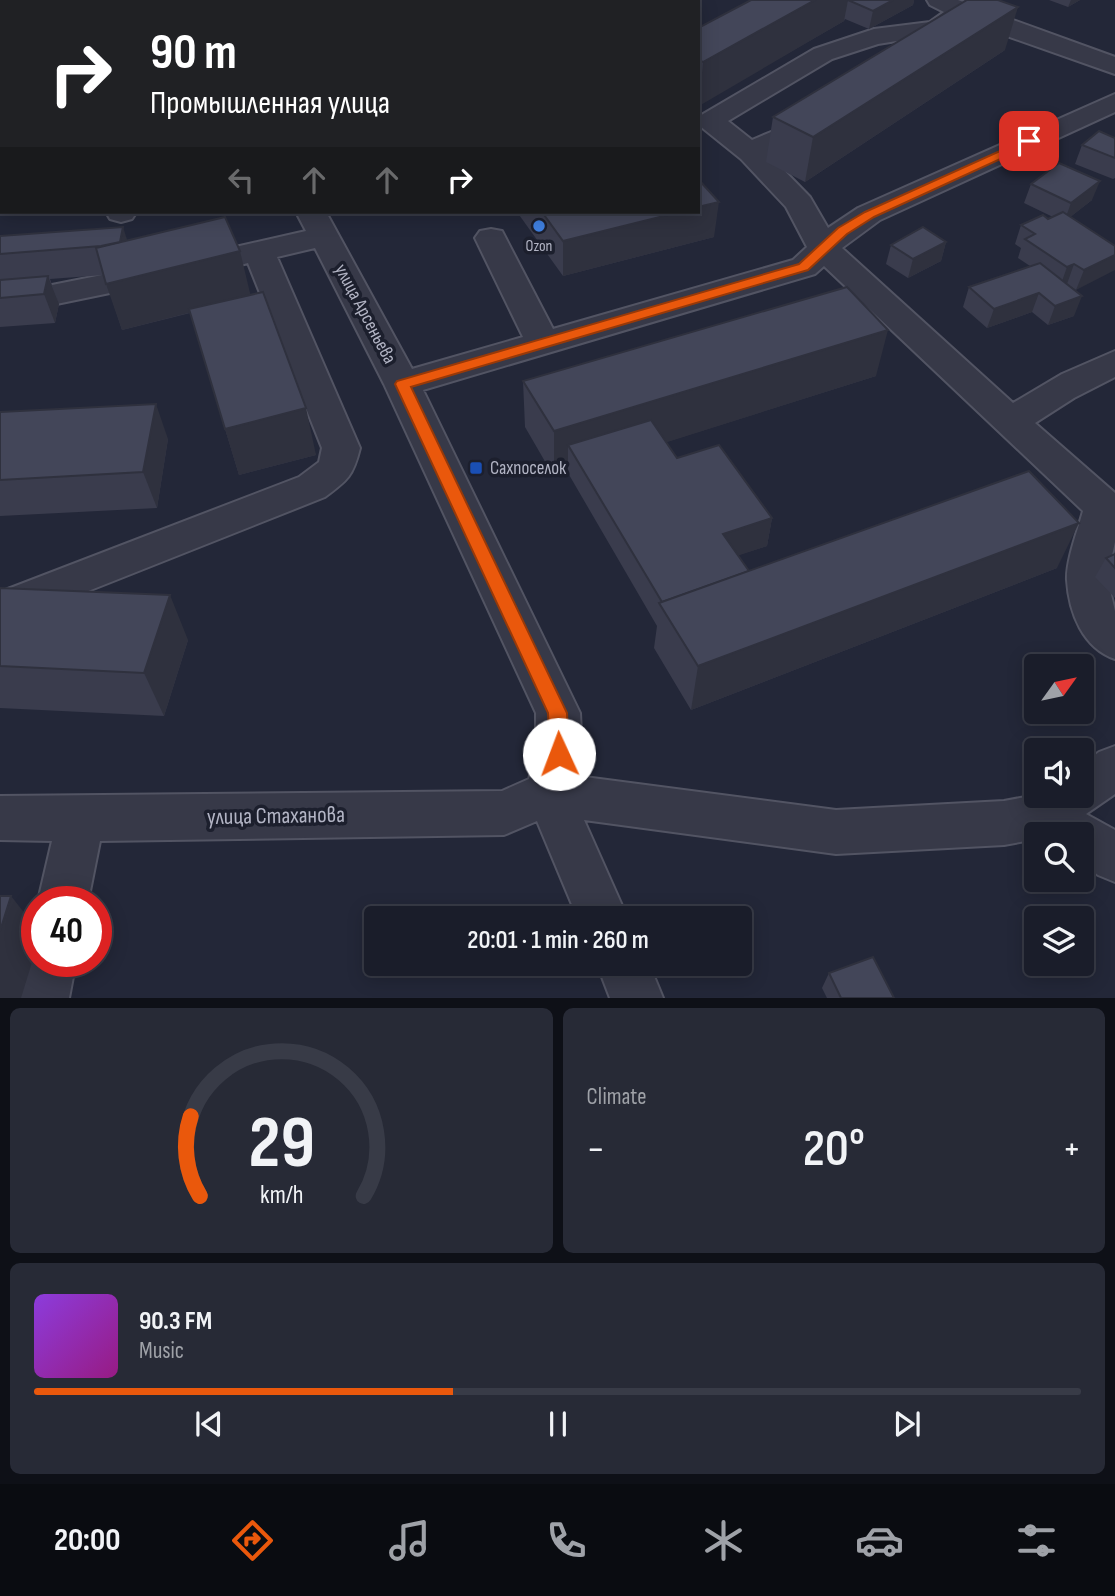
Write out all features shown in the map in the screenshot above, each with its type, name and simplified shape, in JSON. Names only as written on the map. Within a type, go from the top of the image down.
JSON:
[{"type":"street","points":[[1113,63],[950,5],[937,28],[874,37],[823,54],[704,116],[751,153],[799,203],[824,249],[1012,423],[1109,508],[1087,578],[1094,616],[1115,641]]},
{"type":"street","points":[[402,384],[804,267],[842,231],[869,214],[1115,102]]},
{"type":"street","points":[[751,153],[794,126]]},
{"type":"street","points":[[0,300],[42,297],[259,252],[317,225]]},
{"type":"street","name":"улица Арсеньева","points":[[317,225],[402,384],[558,713],[559,754],[548,793]]},
{"type":"street","points":[[491,238],[543,343]]},
{"type":"street","points":[[0,609],[312,487],[336,469],[341,448],[259,252]]},
{"type":"street","points":[[1012,423],[1032,407],[1074,382],[1115,363]]},
{"type":"street","points":[[548,793],[836,832],[1004,823],[1074,814],[1115,767]]},
{"type":"street","points":[[548,793],[597,906]]},
{"type":"street","name":"улица Стаханова","points":[[0,818],[504,813],[548,793]]},
{"type":"street","points":[[1074,814],[1115,859]]},
{"type":"street","points":[[66,886],[81,819]]},
{"type":"street","points":[[628,976],[637,998]]},
{"type":"street","points":[[42,998],[47,977]]},
{"type":"building","points":[[751,0],[815,0],[703,62],[700,61],[700,27]]},
{"type":"building","points":[[848,0],[893,0],[873,11]]},
{"type":"building","points":[[967,0],[998,0],[1018,7],[813,137],[773,117]]},
{"type":"building","points":[[1099,131],[1115,138],[1115,158],[1082,145]]},
{"type":"building","points":[[1059,163],[1100,181],[1071,203],[1031,184]]},
{"type":"building","points":[[700,181],[719,202],[700,207]]},
{"type":"building","points":[[1063,212],[1115,246],[1115,255],[1084,270],[1074,264],[1067,267],[1025,239],[1035,234],[1021,225],[1043,215],[1048,219]]},
{"type":"building","points":[[543,214],[672,214],[563,241]]},
{"type":"building","points":[[225,217],[240,251],[106,284],[96,248]]},
{"type":"building","points":[[123,227],[120,242],[0,254],[0,236]]},
{"type":"building","points":[[923,227],[946,242],[913,259],[891,245]]},
{"type":"building","points":[[1040,263],[1082,296],[1055,306],[1039,293],[994,309],[969,287]]},
{"type":"building","points":[[48,276],[44,294],[0,298],[0,280]]},
{"type":"building","points":[[847,287],[888,330],[554,431],[523,381]]},
{"type":"building","points":[[263,292],[306,408],[225,429],[189,309]]},
{"type":"building","points":[[156,404],[143,472],[0,480],[0,412]]},
{"type":"building","points":[[651,420],[677,458],[719,445],[772,518],[723,534],[749,571],[662,602],[568,445]]},
{"type":"building","points":[[1029,471],[1079,523],[698,666],[659,603]]},
{"type":"building","points":[[1115,554],[1115,568],[1106,558]]},
{"type":"building","points":[[0,588],[170,595],[144,673],[0,666]]},
{"type":"building","points":[[0,896],[11,896],[0,931]]},
{"type":"building","points":[[873,957],[894,998],[841,998],[829,973]]},
{"type":"place","name":"Ozon","points":[[539,226]]},
{"type":"place","name":"Сахпоселок","points":[[476,468]]},
{"type":"route","points":[[559,754],[558,713],[402,384],[804,267],[842,231],[869,214],[1029,141]]}]
